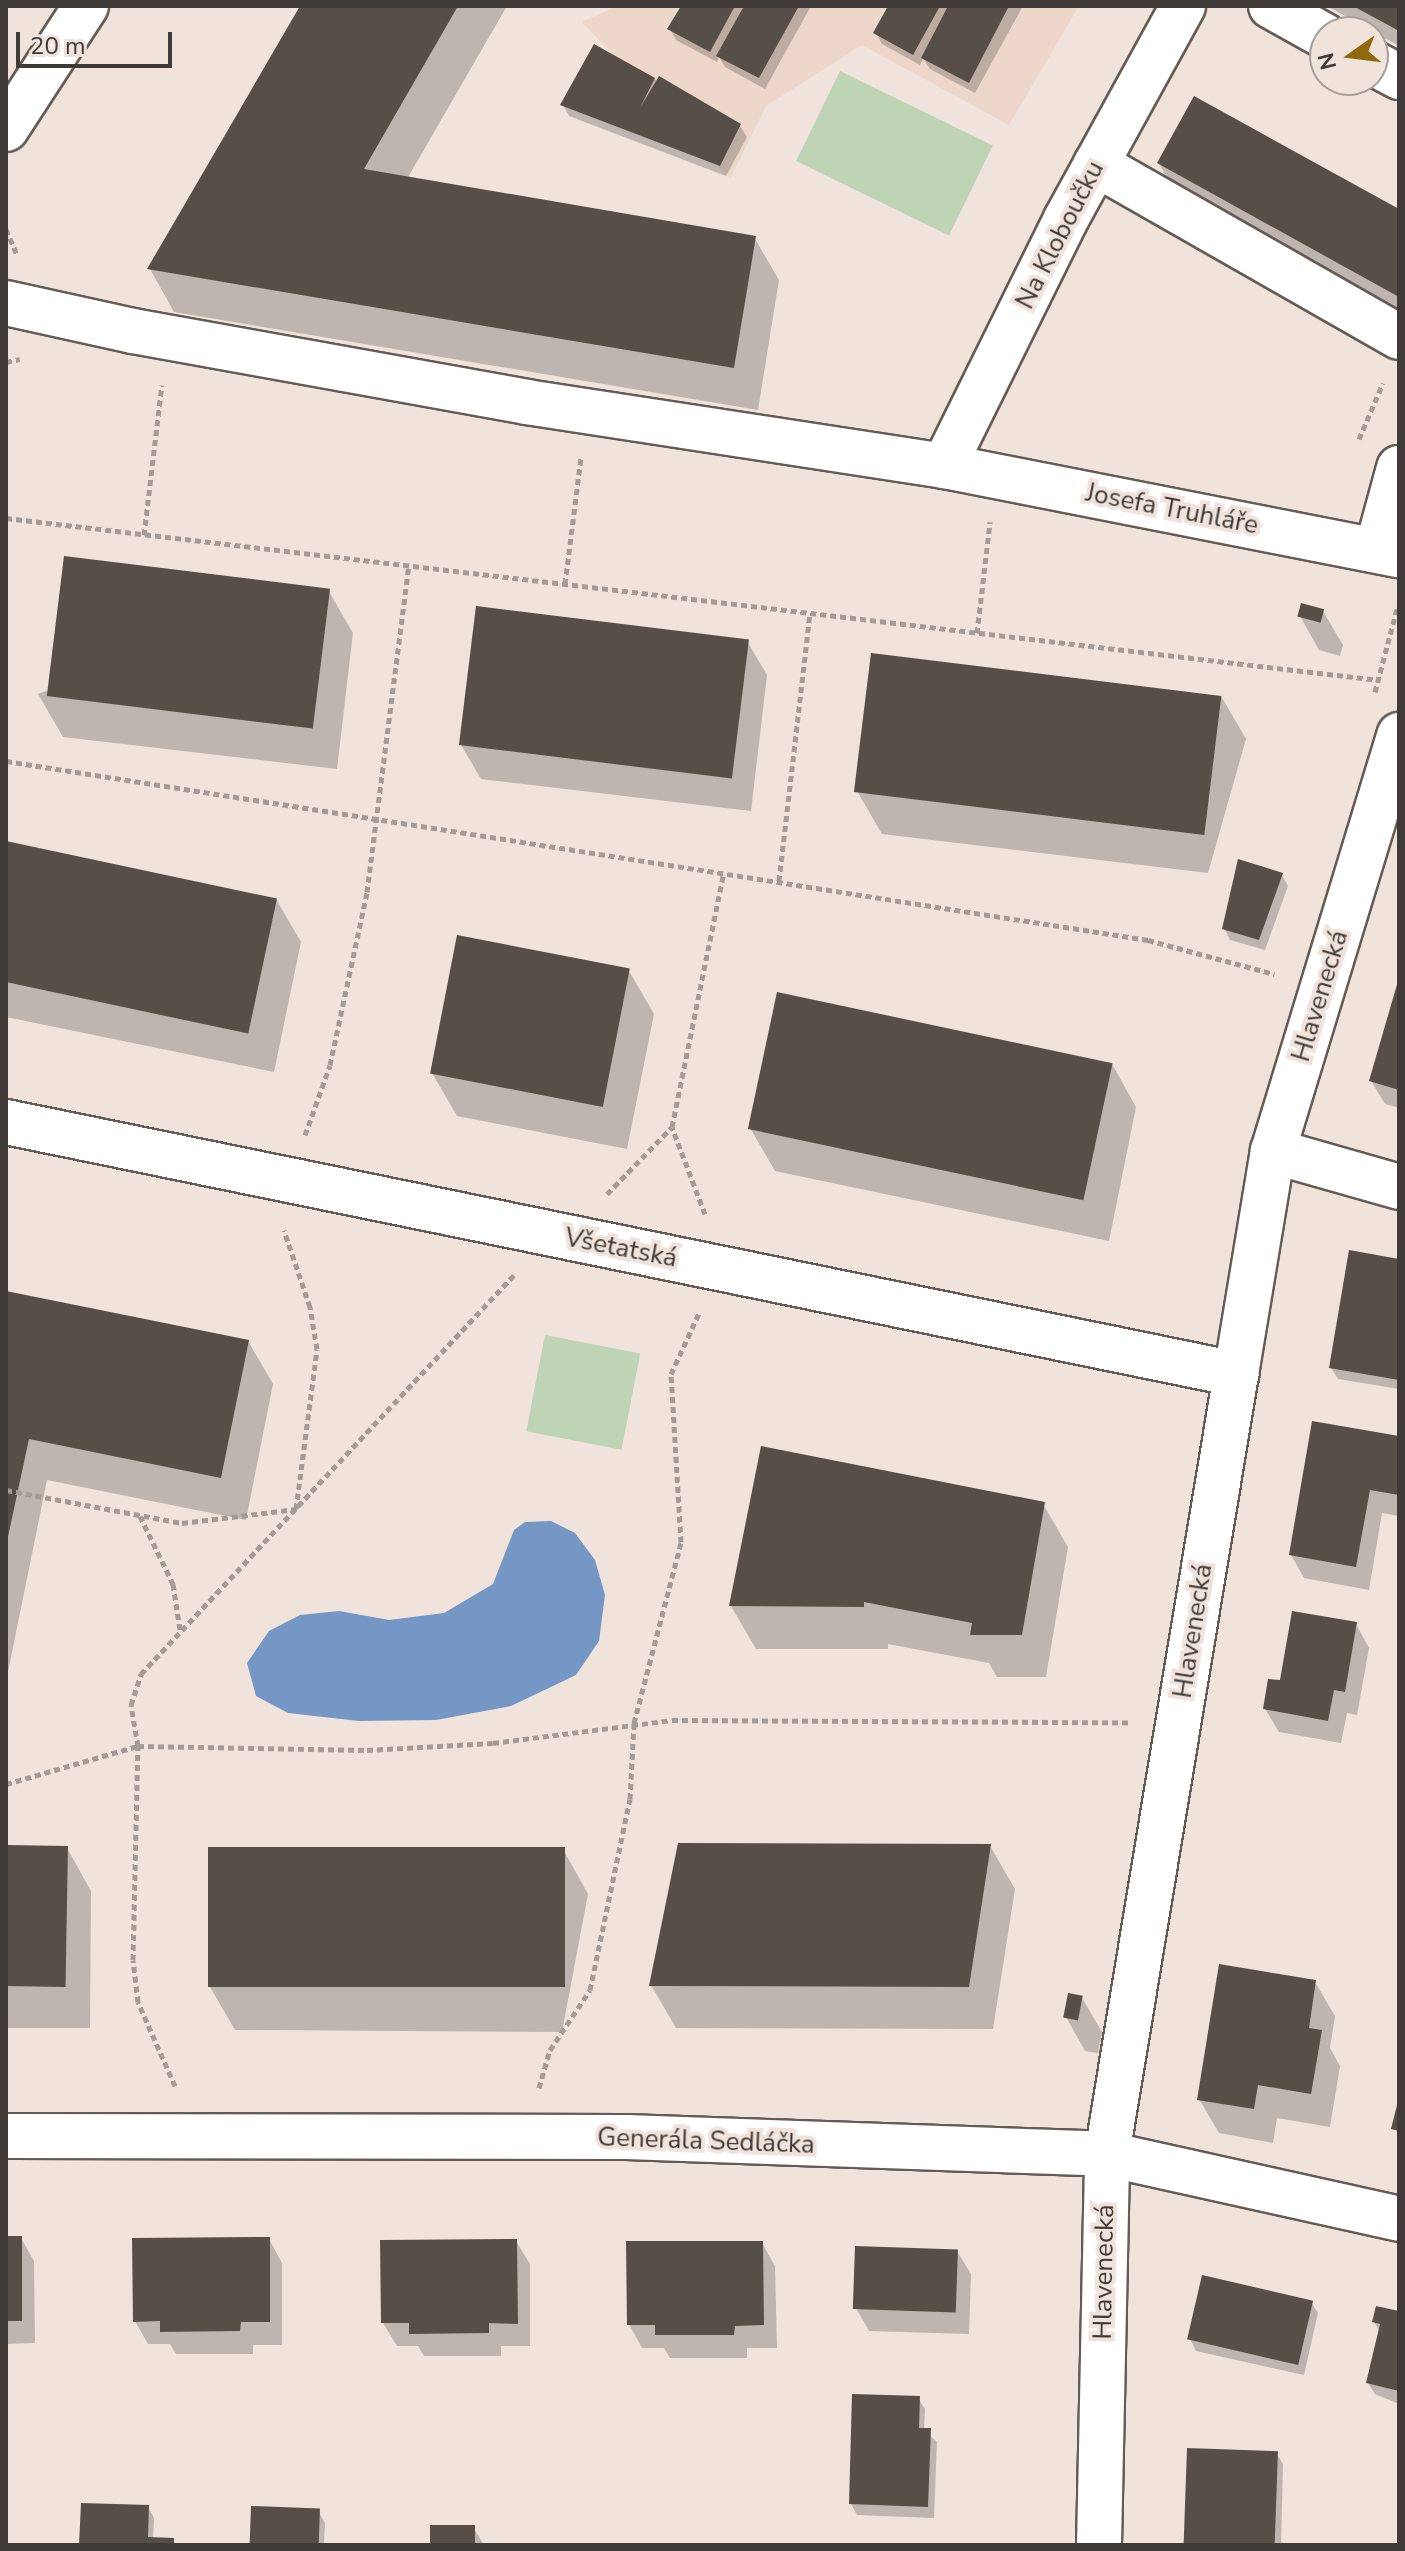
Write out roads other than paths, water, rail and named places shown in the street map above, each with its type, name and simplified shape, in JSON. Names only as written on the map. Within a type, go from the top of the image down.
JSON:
[{"type":"street","points":[[6,129],[86,6]]},
{"type":"street","name":"Na Kloboučku","points":[[944,466],[1096,164],[1183,6]]},
{"type":"street","points":[[1271,6],[1309,27]]},
{"type":"street","points":[[1096,164],[1399,337]]},
{"type":"street","name":"Josefa Truhláře","points":[[6,303],[133,331],[527,402],[944,466],[1388,566]]},
{"type":"street","points":[[1388,566],[1399,468]]},
{"type":"street","name":"Hlavenecká","points":[[1099,2545],[1107,2154],[1273,1151],[1384,721]]},
{"type":"street","name":"Všetatská","points":[[6,1122],[1236,1374]]},
{"type":"street","points":[[1273,1151],[1399,1187]]},
{"type":"street","name":"Generála Sedláčka","points":[[6,2136],[533,2137],[1107,2154],[1399,2219]]},
{"type":"water","points":[[551,1521],[575,1533],[595,1560],[605,1595],[599,1641],[576,1675],[511,1706],[436,1720],[359,1721],[288,1713],[256,1696],[247,1663],[269,1631],[300,1615],[339,1611],[389,1620],[444,1613],[493,1584],[514,1530],[525,1522]]}]
